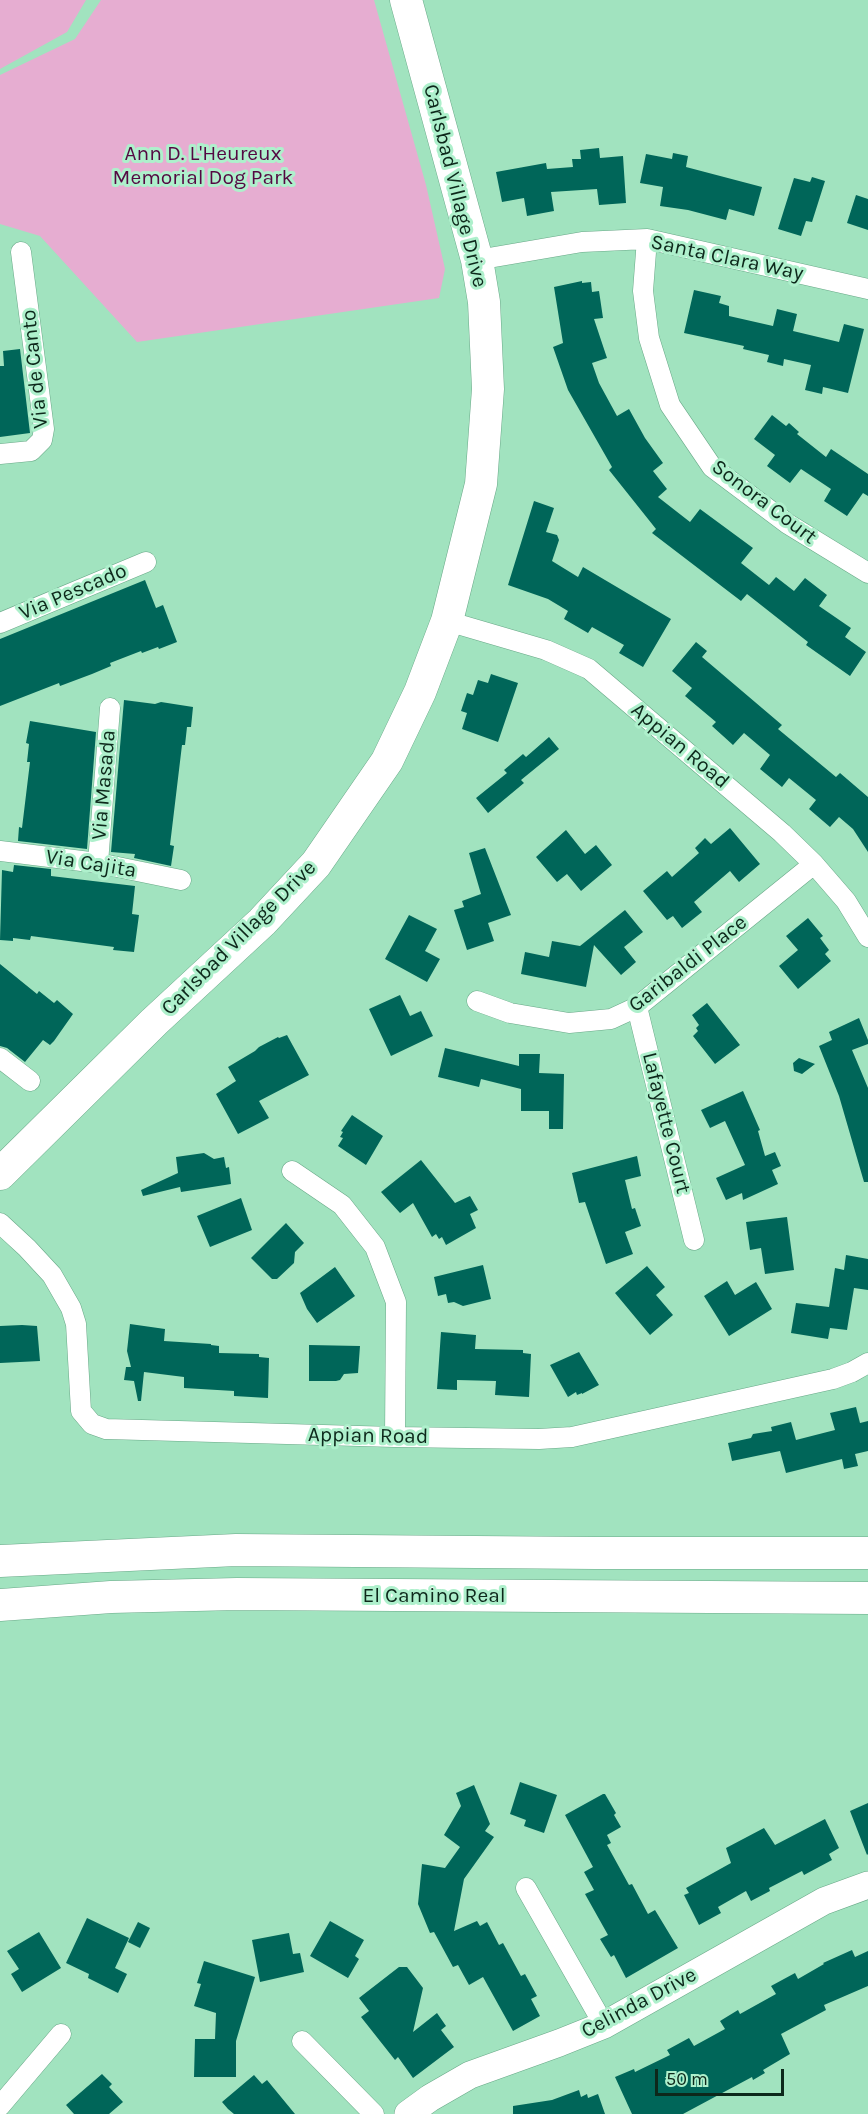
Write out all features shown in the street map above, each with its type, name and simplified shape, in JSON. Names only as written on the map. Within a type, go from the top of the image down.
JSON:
[{"type":"main road","name":"Carlsbad Village Drive","points":[[0,1174],[154,1022],[262,922],[316,864],[387,761],[420,692],[447,621],[481,484],[488,388],[484,302],[477,260],[406,0]]},
{"type":"main road","name":"El Camino Real","points":[[0,1561],[236,1550],[868,1553]]},
{"type":"main road","name":"El Camino Real","points":[[0,1605],[111,1597],[237,1594],[868,1598]]},
{"type":"street","name":"Santa Clara Way","points":[[477,260],[582,242],[647,239],[868,289]]},
{"type":"street","name":"Sonora Court","points":[[647,239],[643,291],[649,338],[670,405],[712,467],[788,524],[868,573]]},
{"type":"street","name":"Via de Canto","points":[[0,454],[31,451],[42,440],[44,429],[21,252]]},
{"type":"street","name":"Via Pescado","points":[[0,622],[146,562]]},
{"type":"street","name":"Appian Road","points":[[447,621],[546,650],[589,669],[782,833],[814,864],[846,901],[868,937]]},
{"type":"street","name":"Via Masada","points":[[98,863],[110,708]]},
{"type":"street","name":"Via Cajita","points":[[0,851],[98,863],[181,879]]},
{"type":"street","name":"Garibaldi Place","points":[[477,1000],[510,1013],[568,1023],[611,1020],[637,1007],[814,864]]},
{"type":"street","name":"Lafayette Court","points":[[637,1007],[694,1240]]},
{"type":"street","points":[[0,1058],[30,1081]]},
{"type":"street","points":[[292,1171],[342,1205],[375,1247],[396,1302],[395,1437]]},
{"type":"street","name":"Appian Road","points":[[0,1223],[46,1268],[71,1308],[76,1324],[81,1411],[92,1424],[111,1430],[395,1437],[539,1439],[572,1437],[833,1379],[868,1363]]},
{"type":"street","name":"Celinda Drive","points":[[408,2114],[430,2098],[470,2075],[604,2025],[825,1901],[868,1885]]},
{"type":"street","points":[[526,1888],[604,2025]]},
{"type":"street","points":[[0,2106],[61,2034]]},
{"type":"street","points":[[302,2041],[374,2114]]},
{"type":"green space","points":[[0,0],[86,0],[67,32],[0,69]]},
{"type":"green space","name":"Ann D. L'Heureux Memorial Dog Park","points":[[101,0],[374,0],[426,185],[445,269],[439,298],[137,342],[40,236],[0,224],[0,75],[75,39]]},
{"type":"building","points":[[599,148],[600,158],[623,156],[626,203],[599,205],[597,189],[551,192],[554,211],[527,216],[524,198],[502,202],[496,172],[546,163],[547,169],[573,167],[572,159],[581,159],[580,150]]},
{"type":"building","points":[[673,153],[688,156],[686,167],[762,187],[754,216],[729,209],[726,220],[688,210],[660,206],[663,187],[640,183],[646,154],[672,159]]},
{"type":"building","points":[[812,177],[825,181],[812,222],[806,221],[801,236],[778,229],[794,178],[810,182]]},
{"type":"building","points":[[856,195],[868,199],[868,230],[847,223]]},
{"type":"building","points":[[582,281],[582,283],[591,282],[592,292],[599,291],[603,318],[594,319],[607,358],[592,363],[599,383],[617,416],[629,409],[645,438],[663,463],[653,471],[667,489],[658,497],[690,522],[700,509],[753,548],[741,563],[769,585],[776,577],[794,591],[805,578],[827,595],[819,606],[851,628],[845,637],[866,652],[850,676],[806,645],[808,642],[747,594],[741,601],[652,533],[656,529],[609,470],[612,467],[568,390],[553,347],[563,343],[554,287]]},
{"type":"building","points":[[694,290],[721,296],[719,303],[729,306],[729,316],[773,326],[777,309],[797,314],[793,331],[839,342],[844,324],[864,329],[848,393],[823,387],[822,394],[805,390],[811,365],[784,359],[783,366],[767,362],[769,355],[743,349],[744,346],[684,333]]},
{"type":"building","points":[[20,349],[30,433],[0,437],[0,366],[4,366],[3,351]]},
{"type":"building","points":[[772,415],[786,426],[789,423],[799,432],[797,434],[826,457],[831,449],[868,474],[868,496],[863,493],[847,516],[824,501],[831,489],[801,469],[790,483],[767,466],[775,455],[754,439]]},
{"type":"building","points":[[534,501],[554,508],[546,532],[557,535],[559,540],[552,561],[578,577],[583,567],[671,619],[643,667],[619,653],[624,645],[592,627],[588,633],[564,619],[568,611],[548,599],[508,585]]},
{"type":"building","points":[[145,580],[156,608],[163,605],[177,642],[159,649],[158,647],[142,653],[141,651],[110,663],[111,666],[92,674],[60,686],[59,683],[0,706],[0,639]]},
{"type":"building","points":[[696,642],[707,651],[702,657],[782,725],[778,729],[836,777],[840,773],[868,797],[868,852],[853,829],[839,817],[830,827],[809,809],[816,800],[789,778],[782,787],[760,769],[770,755],[744,733],[733,745],[712,726],[716,722],[685,696],[692,688],[672,671]]},
{"type":"building","points":[[491,674],[518,683],[498,742],[462,729],[467,713],[461,711],[467,693],[473,695],[478,680],[488,683]]},
{"type":"building","points":[[124,700],[193,707],[191,727],[187,727],[185,745],[182,745],[170,845],[174,846],[171,866],[134,858],[135,854],[111,852]]},
{"type":"building","points":[[30,721],[96,732],[87,849],[18,841],[19,827],[22,828],[30,762],[27,762],[29,744],[26,743]]},
{"type":"building","points":[[549,737],[559,749],[521,780],[524,783],[488,813],[476,798],[507,773],[504,770],[523,754],[526,757]]},
{"type":"building","points":[[730,828],[760,864],[739,882],[730,871],[694,902],[702,912],[682,928],[673,916],[667,920],[643,891],[667,871],[672,877],[699,853],[695,848],[705,838],[711,844]]},
{"type":"building","points":[[566,830],[585,854],[596,845],[612,865],[581,891],[567,874],[557,882],[536,857]]},
{"type":"building","points":[[485,848],[511,915],[488,923],[494,941],[467,950],[454,910],[464,907],[462,901],[481,894],[469,853]]},
{"type":"building","points":[[14,865],[51,869],[51,876],[135,886],[132,914],[139,915],[134,952],[113,950],[114,947],[31,936],[30,940],[13,938],[13,941],[0,940],[2,870],[13,872]]},
{"type":"building","points":[[625,910],[643,932],[624,947],[636,962],[621,975],[594,945],[586,987],[521,974],[525,952],[549,957],[552,941],[580,946]]},
{"type":"building","points":[[409,915],[437,929],[425,951],[440,959],[427,982],[385,959]]},
{"type":"building","points":[[808,918],[823,936],[820,938],[829,950],[825,954],[831,961],[798,989],[779,966],[798,950],[786,936]]},
{"type":"building","points":[[0,964],[37,994],[39,991],[54,1003],[57,1000],[73,1014],[50,1045],[43,1040],[25,1062],[7,1048],[0,1046]]},
{"type":"building","points":[[400,995],[410,1016],[421,1011],[433,1036],[391,1056],[369,1009]]},
{"type":"building","points":[[707,1003],[740,1045],[715,1064],[693,1036],[698,1031],[696,1028],[699,1025],[692,1015]]},
{"type":"building","points":[[859,1018],[868,1044],[852,1050],[868,1088],[868,1182],[864,1182],[839,1096],[819,1046],[832,1040],[829,1032]]},
{"type":"building","points":[[287,1035],[309,1075],[259,1101],[269,1118],[238,1134],[216,1094],[236,1081],[228,1067],[259,1047]]},
{"type":"building","points":[[445,1048],[519,1066],[519,1054],[540,1054],[539,1073],[564,1074],[563,1129],[549,1129],[549,1111],[521,1111],[521,1089],[481,1079],[479,1087],[438,1077]]},
{"type":"building","points":[[799,1058],[815,1064],[802,1074],[794,1071],[793,1063]]},
{"type":"building","points":[[743,1091],[760,1130],[758,1131],[765,1156],[775,1152],[781,1166],[772,1170],[778,1184],[743,1200],[742,1193],[726,1200],[716,1178],[745,1165],[725,1121],[710,1128],[701,1110]]},
{"type":"building","points":[[352,1115],[383,1136],[366,1165],[338,1146],[343,1138],[340,1137],[343,1132],[341,1131]]},
{"type":"building","points":[[204,1153],[214,1159],[224,1157],[226,1168],[229,1167],[231,1184],[181,1192],[180,1187],[143,1196],[141,1190],[178,1173],[176,1157]]},
{"type":"building","points":[[637,1156],[641,1176],[625,1180],[632,1209],[635,1208],[641,1226],[625,1232],[633,1254],[606,1264],[585,1202],[579,1203],[572,1173]]},
{"type":"building","points":[[421,1160],[455,1203],[470,1196],[478,1210],[470,1214],[476,1228],[446,1245],[442,1237],[439,1239],[436,1234],[432,1237],[413,1203],[400,1213],[381,1192]]},
{"type":"building","points":[[241,1198],[252,1230],[210,1247],[197,1216]]},
{"type":"building","points":[[787,1217],[794,1270],[765,1274],[761,1248],[750,1250],[746,1222]]},
{"type":"building","points":[[286,1223],[304,1243],[295,1252],[294,1263],[277,1279],[272,1279],[251,1258]]},
{"type":"building","points":[[846,1255],[868,1259],[868,1290],[854,1288],[847,1330],[830,1328],[828,1339],[791,1333],[796,1303],[829,1307],[835,1268],[844,1270]]},
{"type":"building","points":[[483,1265],[491,1299],[463,1306],[454,1302],[448,1303],[446,1294],[438,1296],[434,1277]]},
{"type":"building","points":[[647,1266],[665,1287],[656,1295],[673,1315],[650,1335],[615,1293]]},
{"type":"building","points":[[335,1267],[355,1296],[317,1323],[300,1293]]},
{"type":"building","points":[[727,1281],[735,1295],[756,1282],[772,1309],[729,1336],[704,1296]]},
{"type":"building","points":[[130,1324],[165,1329],[164,1341],[211,1344],[219,1346],[219,1353],[259,1354],[259,1357],[269,1358],[268,1398],[234,1396],[234,1391],[184,1388],[184,1377],[144,1372],[141,1401],[138,1401],[134,1381],[124,1380],[126,1367],[131,1367],[127,1351]]},
{"type":"building","points":[[0,1326],[37,1326],[40,1361],[0,1363]]},
{"type":"building","points":[[441,1332],[476,1335],[475,1349],[523,1350],[523,1353],[531,1354],[529,1397],[495,1395],[496,1381],[457,1380],[457,1390],[437,1389]]},
{"type":"building","points":[[309,1345],[360,1346],[358,1373],[344,1374],[340,1380],[336,1381],[309,1381]]},
{"type":"building","points":[[579,1352],[599,1385],[582,1394],[577,1395],[576,1392],[568,1397],[550,1365]]},
{"type":"building","points":[[856,1407],[860,1423],[868,1421],[868,1451],[855,1454],[858,1466],[844,1469],[842,1459],[786,1473],[780,1451],[732,1461],[728,1443],[751,1438],[753,1434],[772,1431],[771,1427],[791,1422],[796,1440],[835,1430],[830,1413]]},
{"type":"building","points":[[520,1782],[557,1795],[544,1833],[524,1826],[526,1820],[510,1814]]},
{"type":"building","points":[[474,1785],[490,1824],[485,1831],[494,1837],[464,1879],[454,1931],[477,1921],[480,1926],[487,1922],[499,1945],[503,1943],[521,1976],[525,1974],[537,1996],[531,1999],[540,2016],[513,2031],[483,1977],[469,1985],[458,1965],[453,1967],[434,1932],[430,1933],[418,1904],[422,1864],[445,1868],[460,1847],[444,1835],[461,1806],[456,1793]]},
{"type":"building","points":[[603,1794],[616,1813],[614,1815],[621,1827],[607,1835],[611,1843],[607,1845],[648,1914],[655,1910],[678,1948],[626,1978],[614,1955],[611,1957],[600,1939],[608,1935],[585,1894],[594,1890],[584,1872],[593,1867],[565,1815]]},
{"type":"building","points":[[868,1803],[868,1854],[867,1855],[850,1811]]},
{"type":"building","points":[[825,1819],[839,1848],[829,1854],[832,1860],[804,1875],[802,1871],[769,1888],[770,1891],[751,1901],[746,1891],[718,1907],[721,1913],[699,1925],[684,1895],[689,1893],[686,1888],[731,1863],[726,1848],[764,1828],[775,1845]]},
{"type":"building","points":[[87,1918],[129,1938],[115,1968],[127,1974],[118,1993],[88,1978],[89,1974],[66,1963]]},
{"type":"building","points":[[330,1921],[364,1940],[355,1956],[359,1959],[348,1978],[310,1956]]},
{"type":"building","points":[[138,1922],[150,1928],[140,1948],[128,1942]]},
{"type":"building","points":[[39,1932],[61,1968],[22,1992],[11,1974],[19,1969],[7,1951]]},
{"type":"building","points":[[289,1933],[293,1954],[300,1953],[304,1972],[260,1982],[252,1940]]},
{"type":"building","points":[[852,1950],[855,1957],[868,1951],[868,1986],[824,2005],[826,2010],[781,2034],[790,2054],[763,2070],[765,2073],[753,2080],[752,2077],[683,2114],[632,2114],[615,2077],[634,2069],[635,2072],[670,2055],[667,2050],[689,2038],[694,2046],[725,2029],[720,2021],[738,2010],[740,2014],[776,1994],[771,1986],[795,1973],[798,1979],[823,1963]]},
{"type":"building","points":[[204,1961],[255,1977],[236,2041],[236,2077],[194,2077],[195,2039],[215,2039],[216,2013],[194,2006],[201,1984],[197,1983]]},
{"type":"building","points":[[399,1967],[407,1967],[423,1988],[413,2032],[437,2013],[446,2026],[441,2030],[454,2047],[413,2078],[398,2057],[395,2060],[361,2017],[369,2011],[359,1998]]},
{"type":"building","points":[[102,2074],[112,2084],[109,2087],[123,2102],[109,2114],[74,2114],[66,2105]]},
{"type":"building","points":[[254,2075],[262,2084],[267,2080],[295,2114],[234,2114],[228,2109],[222,2102]]},
{"type":"building","points":[[579,2090],[581,2097],[587,2094],[588,2098],[598,2094],[605,2114],[513,2114],[513,2106],[552,2100]]}]
